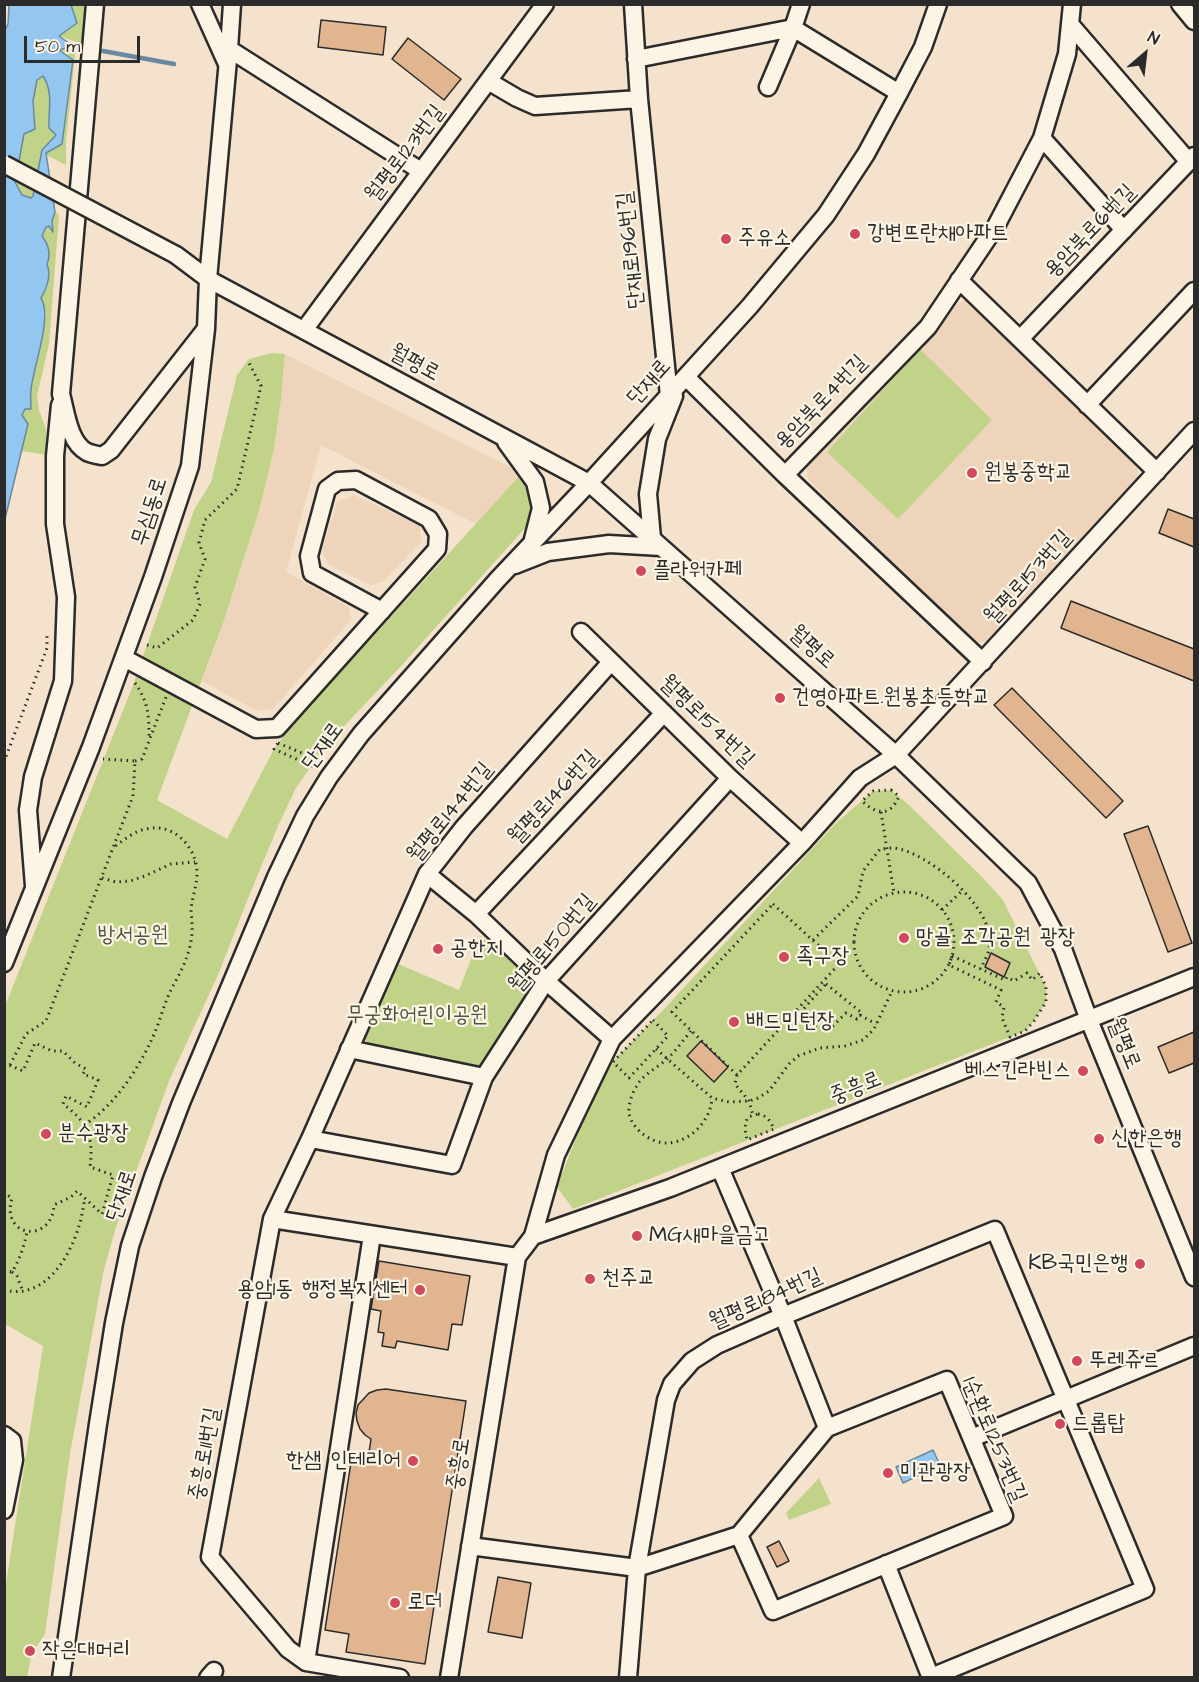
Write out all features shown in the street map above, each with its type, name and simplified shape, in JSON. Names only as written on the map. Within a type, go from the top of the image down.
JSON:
[{"type":"street","points":[[34,890],[28,810],[33,777],[63,681],[66,597],[55,524],[55,468],[94,4]]},
{"type":"street","points":[[200,4],[228,57],[421,171]]},
{"type":"street","name":"무심동로","points":[[4,963],[91,747],[153,577],[190,466],[206,329],[208,279],[232,4]]},
{"type":"street","name":"월평로123번길","points":[[304,330],[545,4]]},
{"type":"street","name":"단재로196번길","points":[[633,4],[639,99],[678,386]]},
{"type":"street","points":[[768,87],[801,4]]},
{"type":"street","name":"단재로","points":[[61,1677],[114,1323],[130,1246],[181,1103],[276,877],[305,816],[323,786],[361,734],[509,568],[750,306],[826,215],[867,154],[923,47],[938,4]]},
{"type":"street","name":"용암북로4번길","points":[[984,662],[785,475],[928,327],[996,226],[1042,138],[1067,54],[1072,4]]},
{"type":"street","points":[[1180,4],[1194,21]]},
{"type":"street","points":[[1070,24],[1192,159]]},
{"type":"street","points":[[636,59],[793,28],[899,93]]},
{"type":"street","points":[[488,81],[535,106],[639,99]]},
{"type":"street","points":[[1042,138],[1124,230]]},
{"type":"street","name":"용암북로6번길","points":[[1020,339],[1192,159]]},
{"type":"street","name":"월평로","points":[[4,164],[177,255],[208,279],[589,483],[896,755],[1028,883],[1063,949],[1089,1020],[1194,1277]]},
{"type":"street","points":[[959,280],[1157,472]]},
{"type":"street","points":[[1087,405],[1194,291]]},
{"type":"street","points":[[61,394],[73,435],[79,446],[88,453],[102,456],[111,450],[206,329]]},
{"type":"street","points":[[509,568],[548,552],[609,544],[657,542],[648,494],[657,439],[678,386],[785,475]]},
{"type":"street","name":"월평로153번길","points":[[533,1236],[556,1155],[612,1039],[802,843],[860,778],[896,755],[984,662],[1194,431]]},
{"type":"street","points":[[502,436],[535,482],[542,508],[531,544]]},
{"type":"street","points":[[124,658],[256,729],[277,728],[382,611],[437,549],[438,534],[429,519],[356,480],[338,481],[327,489],[309,556],[312,573],[382,611]]},
{"type":"street","name":"월평로154번길","points":[[581,632],[730,778],[802,843]]},
{"type":"street","name":"월평로144번길","points":[[272,1219],[310,1139],[427,874],[464,827],[611,662]]},
{"type":"street","name":"월평로146번길","points":[[476,914],[664,713]]},
{"type":"street","name":"월평로150번길","points":[[310,1139],[452,1165],[484,1077],[546,981],[730,778]]},
{"type":"street","points":[[427,874],[476,914],[546,981],[612,1039]]},
{"type":"street","name":"중흥로","points":[[533,1236],[670,1188],[1194,977]]},
{"type":"street","points":[[349,1049],[484,1077]]},
{"type":"street","points":[[720,1168],[783,1316],[827,1428]]},
{"type":"street","points":[[272,1219],[517,1257],[533,1236]]},
{"type":"street","name":"중흥로11번길","points":[[272,1219],[210,1557],[288,1649],[306,1662],[327,1672],[400,1677]]},
{"type":"street","name":"월평로184번길","points":[[628,1677],[637,1569],[666,1400],[672,1384],[692,1360],[717,1345],[995,1230],[1145,1589],[930,1677]]},
{"type":"street","points":[[306,1662],[372,1235]]},
{"type":"street","name":"중흥로","points":[[449,1677],[517,1257]]},
{"type":"street","points":[[972,1438],[1194,1346]]},
{"type":"street","name":"1순환로1253번길","points":[[947,1380],[972,1438],[1004,1516],[773,1611],[739,1535],[827,1428],[947,1380]]},
{"type":"street","points":[[4,1435],[12,1441],[14,1460],[4,1510]]},
{"type":"street","points":[[470,1546],[637,1569],[739,1535]]},
{"type":"street","points":[[886,1564],[930,1677]]},
{"type":"path","points":[[147,645],[157,648],[193,620],[200,604],[195,587],[205,559],[199,543],[205,520],[237,489],[261,386],[248,361]]},
{"type":"path","points":[[4,762],[46,648],[47,636]]},
{"type":"path","points":[[134,681],[144,696],[148,715],[149,740]]},
{"type":"path","points":[[103,759],[135,761],[142,759],[171,684]]},
{"type":"path","points":[[278,743],[316,759],[312,766],[274,749],[278,743]]},
{"type":"path","points":[[10,1065],[26,1034],[46,1021],[134,796],[135,761]]},
{"type":"path","points":[[891,790],[899,796],[891,809],[881,812],[871,809],[862,801],[873,791],[891,790]]},
{"type":"path","points":[[881,812],[894,893]]},
{"type":"path","points":[[84,1125],[114,1098],[136,1068],[152,1038],[170,992],[183,967],[192,931],[191,912],[197,876],[190,846],[181,838],[162,829],[147,828],[114,847]]},
{"type":"path","points":[[813,940],[858,896],[863,871],[880,849],[893,848],[921,858],[941,870],[959,884],[981,914],[990,942],[981,969]]},
{"type":"path","points":[[102,878],[116,882],[130,881],[171,864],[195,862]]},
{"type":"path","points":[[942,910],[963,890]]},
{"type":"path","points":[[907,891],[923,895],[942,910],[948,917],[953,933],[954,949],[949,965],[939,979],[925,988],[909,992],[892,991],[876,985],[864,973],[856,959],[853,943],[855,926],[863,912],[875,900],[890,893],[907,891]]},
{"type":"path","points":[[737,1075],[672,1012],[773,904],[839,964],[737,1075],[735,1084],[749,1101],[753,1115]]},
{"type":"path","points":[[949,965],[1001,990],[996,1002],[1004,1007],[1002,1018],[1010,1037],[1025,1031],[1046,1002],[1047,987],[1040,973],[1032,980],[1027,973],[1014,981],[1007,977],[1005,980],[952,956]]},
{"type":"path","points":[[826,984],[862,1013],[860,1015],[857,1019],[846,1014],[833,1026],[818,1029],[799,1014],[826,984]]},
{"type":"path","points":[[656,1049],[712,1098],[729,1102],[749,1101],[769,1091],[789,1064],[798,1056],[820,1048],[856,1043],[868,1036],[892,991]]},
{"type":"path","points":[[860,1015],[876,1024]]},
{"type":"path","points":[[613,1062],[629,1078],[668,1036],[653,1020]]},
{"type":"path","points":[[691,1031],[668,1059],[636,1085],[629,1113],[640,1132],[658,1142],[679,1141],[704,1123],[710,1113],[712,1098]]},
{"type":"path","points":[[4,1063],[23,1071],[35,1043],[52,1051],[63,1051],[75,1063],[86,1069],[83,1074],[98,1080],[87,1107],[66,1096],[63,1104],[76,1114],[87,1129],[91,1148],[90,1167],[113,1175],[102,1214],[77,1191],[72,1197],[54,1205],[52,1215],[45,1226],[37,1231],[27,1232],[17,1226],[11,1218],[12,1198],[4,1193]]},
{"type":"path","points":[[747,1140],[745,1127],[748,1117],[763,1114],[774,1129]]},
{"type":"path","points":[[4,1290],[23,1292],[41,1285],[61,1264],[70,1251],[78,1229],[85,1198]]},
{"type":"path","points":[[12,1272],[27,1232]]},
{"type":"path","points":[[4,1270],[17,1276],[23,1292]]},
{"type":"shaded area","name":"원봉중학교","points":[[968,300],[1138,461],[1137,482],[988,641],[974,643],[808,479],[807,467],[959,302]]},
{"type":"shaded area","points":[[285,354],[522,473],[476,524],[321,445],[286,572],[349,607],[351,620],[273,709],[257,711],[202,681],[259,511],[274,449]]},
{"type":"shaded area","points":[[354,495],[420,526],[421,542],[384,581],[371,585],[329,565],[322,551],[337,502]]},
{"type":"green space","points":[[71,5],[94,5],[91,47],[59,36],[76,23]]},
{"type":"green space","points":[[76,46],[66,142],[66,165],[46,153],[62,144],[73,60],[59,49]]},
{"type":"green space","points":[[43,76],[48,84],[56,135],[42,150],[31,198],[22,195],[15,182],[24,134],[34,108],[37,79]]},
{"type":"green space","points":[[55,212],[59,215],[49,344],[37,396],[46,429],[47,455],[21,451],[28,424],[22,415],[25,409],[31,409],[31,390],[46,313],[41,298],[48,286],[49,270],[42,236],[46,227],[49,226],[52,231]]},
{"type":"green space","points":[[920,349],[992,420],[898,519],[827,452]]},
{"type":"green space","name":"방서공원","points":[[272,353],[285,354],[274,449],[259,511],[223,623],[157,800],[227,839],[274,749],[289,729],[522,473],[530,479],[535,517],[316,759],[296,788],[278,826],[218,975],[169,1081],[116,1227],[104,1269],[70,1454],[45,1634],[32,1653],[27,1677],[5,1677],[5,1590],[43,1346],[5,1324],[5,1006],[132,688],[194,510],[211,482],[237,375],[249,359]]},
{"type":"green space","points":[[891,790],[910,806],[1003,900],[1046,987],[1046,1002],[1034,1021],[1025,1031],[573,1209],[557,1187],[581,1125],[609,1065],[665,1008],[836,823],[873,791]]},
{"type":"green space","name":"무궁화어린이공원","points":[[480,936],[522,966],[533,979],[532,989],[487,1062],[475,1068],[369,1047],[363,1035],[396,963],[459,990]]},
{"type":"green space","points":[[819,1478],[831,1504],[789,1520],[786,1513]]},
{"type":"water","points":[[9,5],[71,5],[77,23],[59,36],[73,46],[59,50],[73,60],[62,144],[46,153],[55,212],[52,221],[53,232],[49,226],[46,227],[42,236],[49,253],[48,281],[41,298],[44,306],[44,329],[32,380],[31,409],[25,409],[22,415],[28,424],[5,519],[5,30],[8,24]],"holes":[[[43,76],[49,95],[49,128],[56,135],[42,150],[31,198],[22,195],[15,182],[24,134],[35,129],[33,101],[37,80]]]},
{"type":"water","points":[[933,1450],[940,1465],[903,1483],[896,1467]]},
{"type":"building","points":[[321,20],[386,27],[383,55],[318,47]]},
{"type":"building","points":[[408,38],[461,79],[444,100],[392,59]]},
{"type":"building","points":[[1168,509],[1194,519],[1194,547],[1159,533]]},
{"type":"building","points":[[1071,601],[1194,649],[1194,681],[1061,628]]},
{"type":"building","points":[[1012,688],[1123,801],[1106,818],[994,705]]},
{"type":"building","points":[[1148,826],[1192,943],[1168,952],[1124,834]]},
{"type":"building","points":[[991,953],[1010,963],[1004,977],[985,967]]},
{"type":"building","points":[[1194,1032],[1194,1063],[1169,1073],[1158,1047]]},
{"type":"building","points":[[701,1041],[728,1067],[714,1082],[687,1056]]},
{"type":"building","points":[[379,1261],[470,1276],[462,1325],[452,1324],[448,1350],[397,1341],[395,1348],[382,1346],[384,1333],[378,1332],[381,1311],[371,1309]]},
{"type":"building","points":[[386,1389],[466,1401],[425,1664],[346,1652],[349,1634],[325,1630],[352,1456],[368,1459],[371,1439],[360,1429],[356,1413],[358,1405],[369,1393]]},
{"type":"building","points":[[779,1541],[789,1561],[777,1567],[767,1547]]},
{"type":"building","points":[[498,1577],[531,1583],[522,1638],[488,1632]]},
{"type":"waterway","points":[[73,46],[78,47]]},
{"type":"waterway","points":[[103,51],[174,64]]},
{"type":"place","name":"강변뜨란채아파트","points":[[855,234]]},
{"type":"place","name":"주유소","points":[[726,239]]},
{"type":"place","name":"원봉중학교","points":[[972,473]]},
{"type":"place","name":"플라워카페","points":[[641,571]]},
{"type":"place","name":"건영아파트.원봉초등학교","points":[[780,698]]},
{"type":"place","name":"망골 조각공원 광장","points":[[904,938]]},
{"type":"place","name":"공한지","points":[[438,949]]},
{"type":"place","name":"족구장","points":[[784,957]]},
{"type":"place","name":"배드민턴장","points":[[734,1022]]},
{"type":"place","name":"베스킨라빈스","points":[[1083,1071]]},
{"type":"place","name":"분수광장","points":[[46,1134]]},
{"type":"place","name":"신한은행","points":[[1099,1139]]},
{"type":"place","name":"MG새마을금고","points":[[637,1236]]},
{"type":"place","name":"KB국민은행","points":[[1140,1264]]},
{"type":"place","name":"천주교","points":[[590,1279]]},
{"type":"place","name":"용암1동 행정복지센터","points":[[420,1290]]},
{"type":"place","name":"뚜레쥬르","points":[[1077,1361]]},
{"type":"place","name":"드롭탑","points":[[1060,1424]]},
{"type":"place","name":"한샘 인테리어","points":[[413,1461]]},
{"type":"place","name":"미관광장","points":[[888,1473]]},
{"type":"place","name":"로더","points":[[395,1603]]},
{"type":"place","name":"작은대머리","points":[[30,1651]]}]
